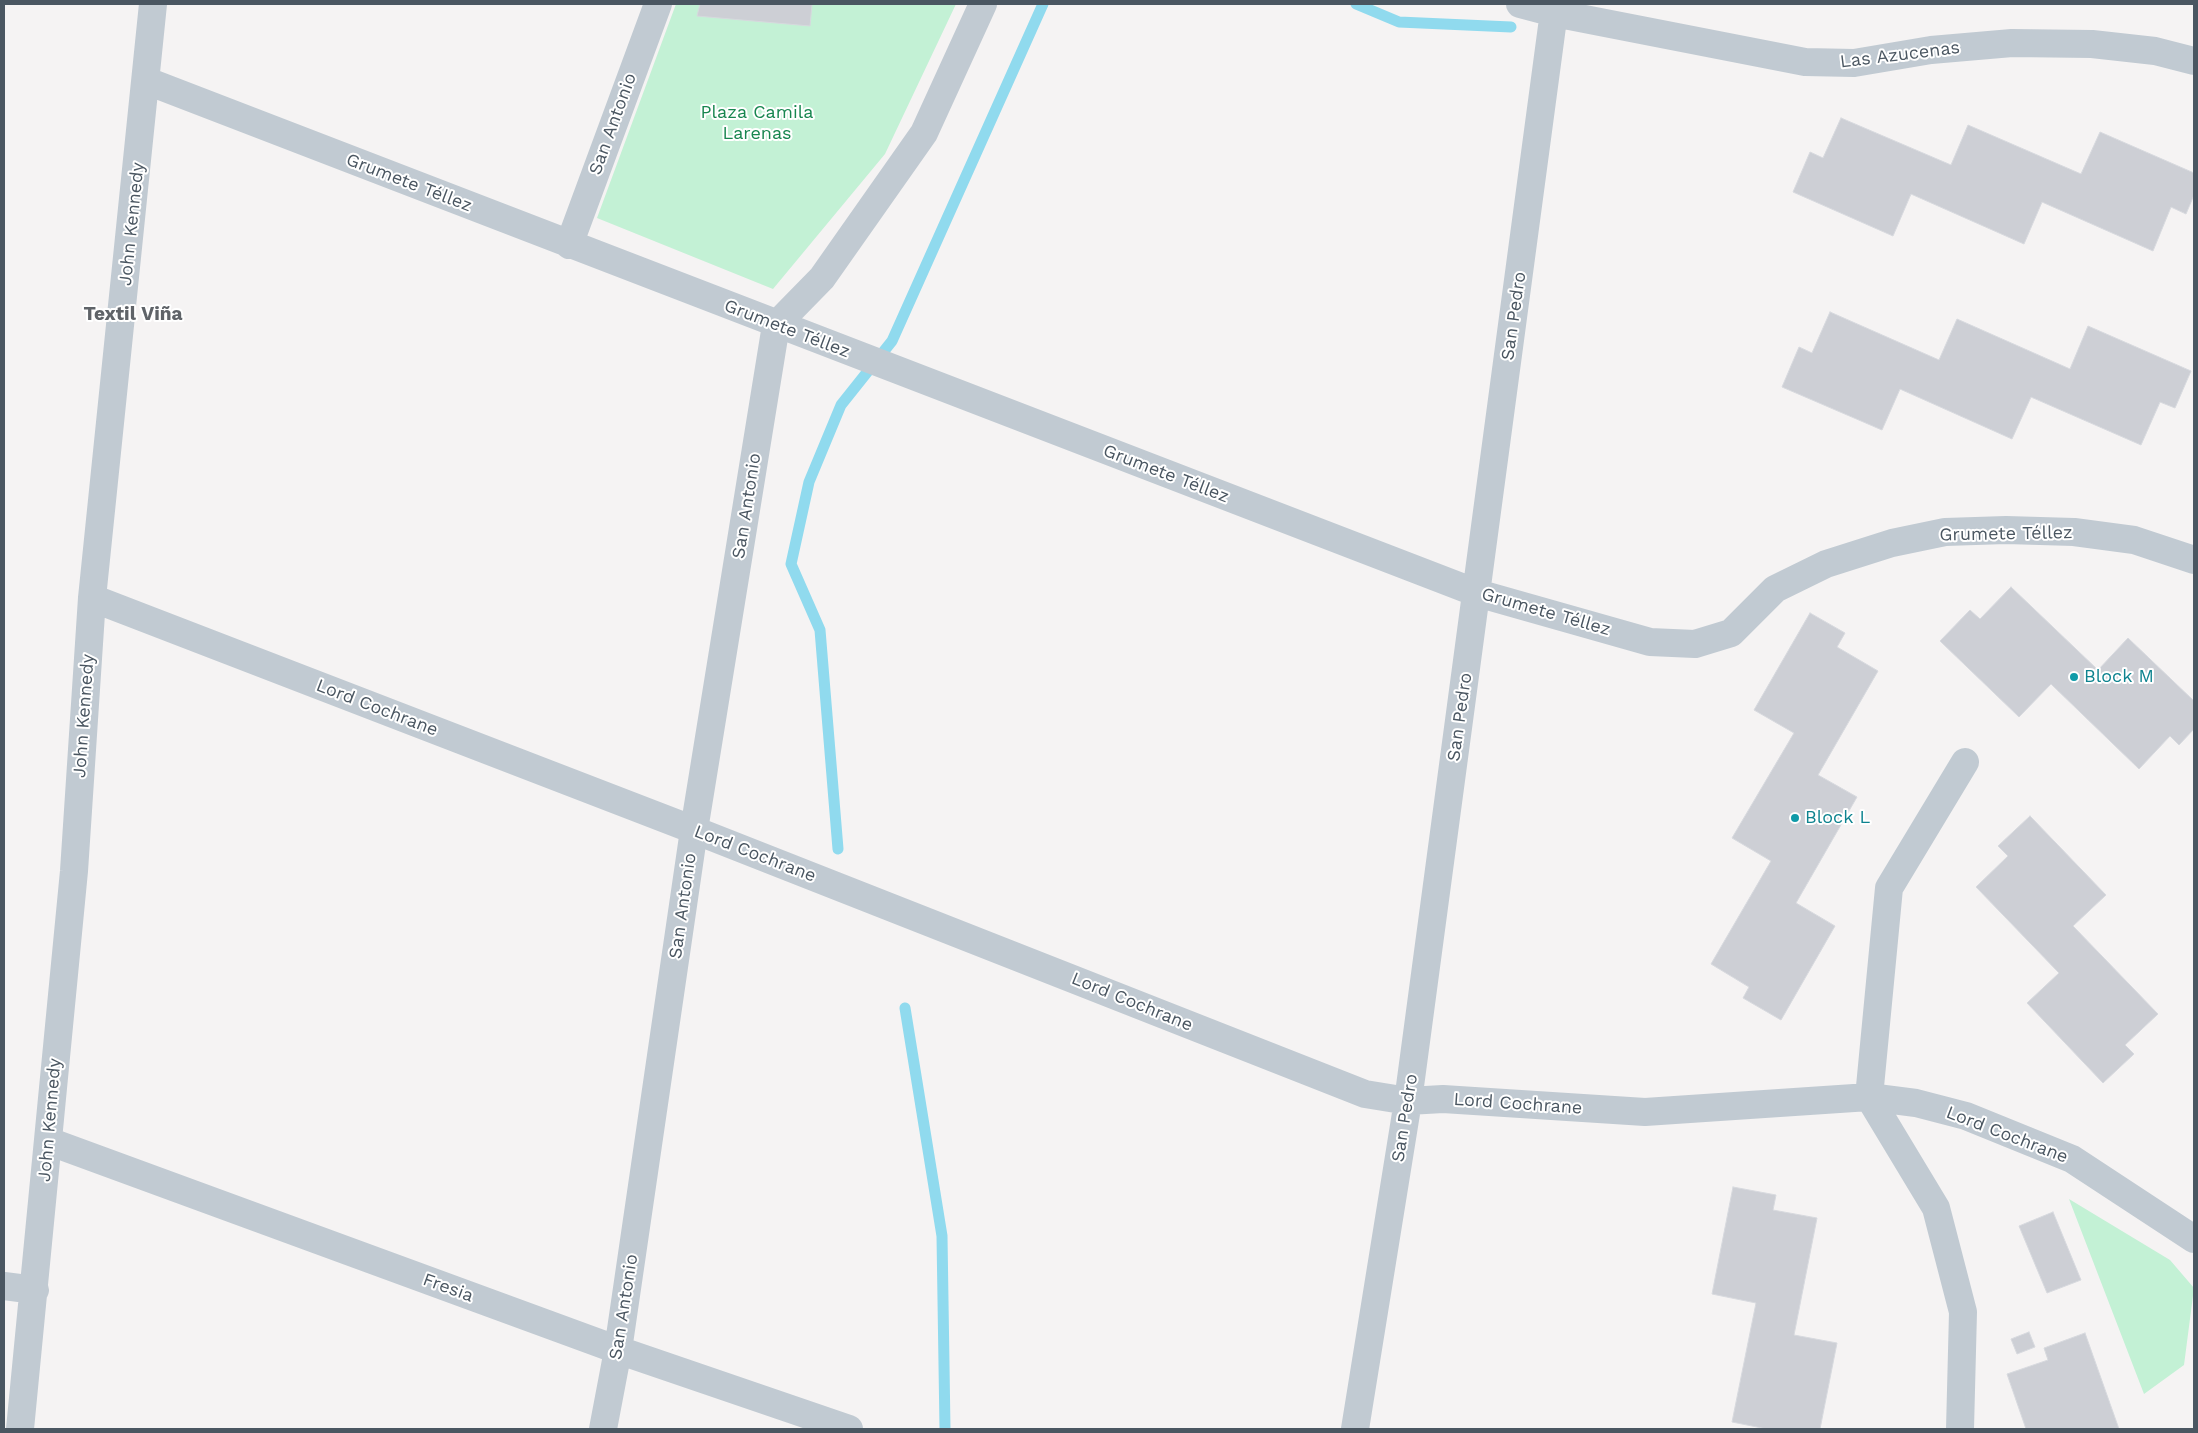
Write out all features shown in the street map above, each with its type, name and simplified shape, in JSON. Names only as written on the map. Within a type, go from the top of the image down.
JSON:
[{"type":"street","name":"John Kennedy","points":[[20,1429],[74,870],[92,598],[147,81],[153,4]]},
{"type":"street","name":"San Antonio","points":[[569,245],[658,4]]},
{"type":"street","points":[[776,324],[822,278],[924,133],[983,4]]},
{"type":"street","name":"Las Azucenas","points":[[1520,4],[1555,8],[1805,62],[1854,63],[1931,50],[2012,43],[2092,44],[2155,51],[2194,61]]},
{"type":"street","name":"San Pedro","points":[[1355,1429],[1408,1101],[1555,8]]},
{"type":"street","name":"Grumete Téllez","points":[[147,81],[1477,593],[1650,642],[1695,644],[1731,633],[1775,588],[1826,564],[1892,543],[1945,532],[2006,530],[2074,532],[2134,540],[2194,560]]},
{"type":"street","name":"San Antonio","points":[[603,1429],[618,1350],[694,830],[776,324]]},
{"type":"street","name":"Lord Cochrane","points":[[92,598],[694,830],[1365,1094],[1408,1101],[1444,1099],[1645,1112],[1869,1097],[1916,1103],[1966,1116],[2072,1159],[2194,1239]]},
{"type":"street","points":[[1960,1429],[1963,1312],[1936,1208],[1869,1097],[1889,888],[1965,762]]},
{"type":"street","name":"Fresia","points":[[48,1141],[618,1350],[849,1429]]},
{"type":"street","points":[[4,1286],[34,1290]]},
{"type":"green space","name":"Plaza Camila Larenas","points":[[676,4],[956,4],[885,154],[773,289],[597,218]]},
{"type":"green space","points":[[2069,1199],[2170,1260],[2194,1288],[2184,1365],[2144,1394]]},
{"type":"building","points":[[700,4],[812,4],[810,26],[697,16]]},
{"type":"building","points":[[1841,118],[1951,165],[1968,125],[2081,174],[2100,132],[2194,173],[2194,195],[2186,214],[2171,207],[2153,251],[2042,202],[2024,244],[1911,194],[1893,236],[1793,192],[1810,152],[1823,158]]},
{"type":"building","points":[[1830,312],[1939,360],[1957,319],[2070,369],[2088,326],[2191,371],[2175,408],[2160,402],[2141,445],[2031,397],[2012,439],[1900,389],[1882,430],[1782,387],[1799,347],[1812,353]]},
{"type":"building","name":"Block M","points":[[2011,587],[2098,670],[2128,638],[2194,701],[2194,729],[2179,745],[2170,736],[2139,769],[2051,684],[2019,717],[1940,641],[1970,610],[1980,619]]},
{"type":"building","name":"Block L","points":[[1810,613],[1845,633],[1837,647],[1878,671],[1818,775],[1857,797],[1796,903],[1835,926],[1781,1020],[1743,998],[1749,987],[1711,964],[1771,861],[1732,838],[1794,733],[1754,710]]},
{"type":"building","points":[[2030,816],[2106,895],[2073,926],[2158,1014],[2125,1045],[2134,1054],[2103,1083],[2027,1003],[2059,973],[1976,887],[2008,856],[1998,846]]},
{"type":"building","points":[[1733,1187],[1776,1195],[1773,1210],[1817,1218],[1794,1335],[1837,1343],[1820,1429],[1767,1429],[1732,1422],[1756,1303],[1712,1294]]},
{"type":"building","points":[[2053,1212],[2081,1280],[2047,1293],[2019,1226]]},
{"type":"building","points":[[2029,1332],[2035,1347],[2017,1354],[2011,1339]]},
{"type":"building","points":[[2085,1333],[2119,1429],[2026,1429],[2007,1374],[2048,1360],[2044,1348]]},
{"type":"waterway","points":[[838,849],[820,630],[791,564],[809,482],[841,405],[892,341],[1043,4]]},
{"type":"waterway","points":[[1356,4],[1399,22],[1511,27]]},
{"type":"waterway","points":[[905,1008],[942,1236],[945,1429]]},
{"type":"place","name":"Block M","points":[[2074,677]]},
{"type":"place","name":"Block L","points":[[1795,818]]},
{"type":"district","name":"Textil Viña","points":[[133,314]]}]
